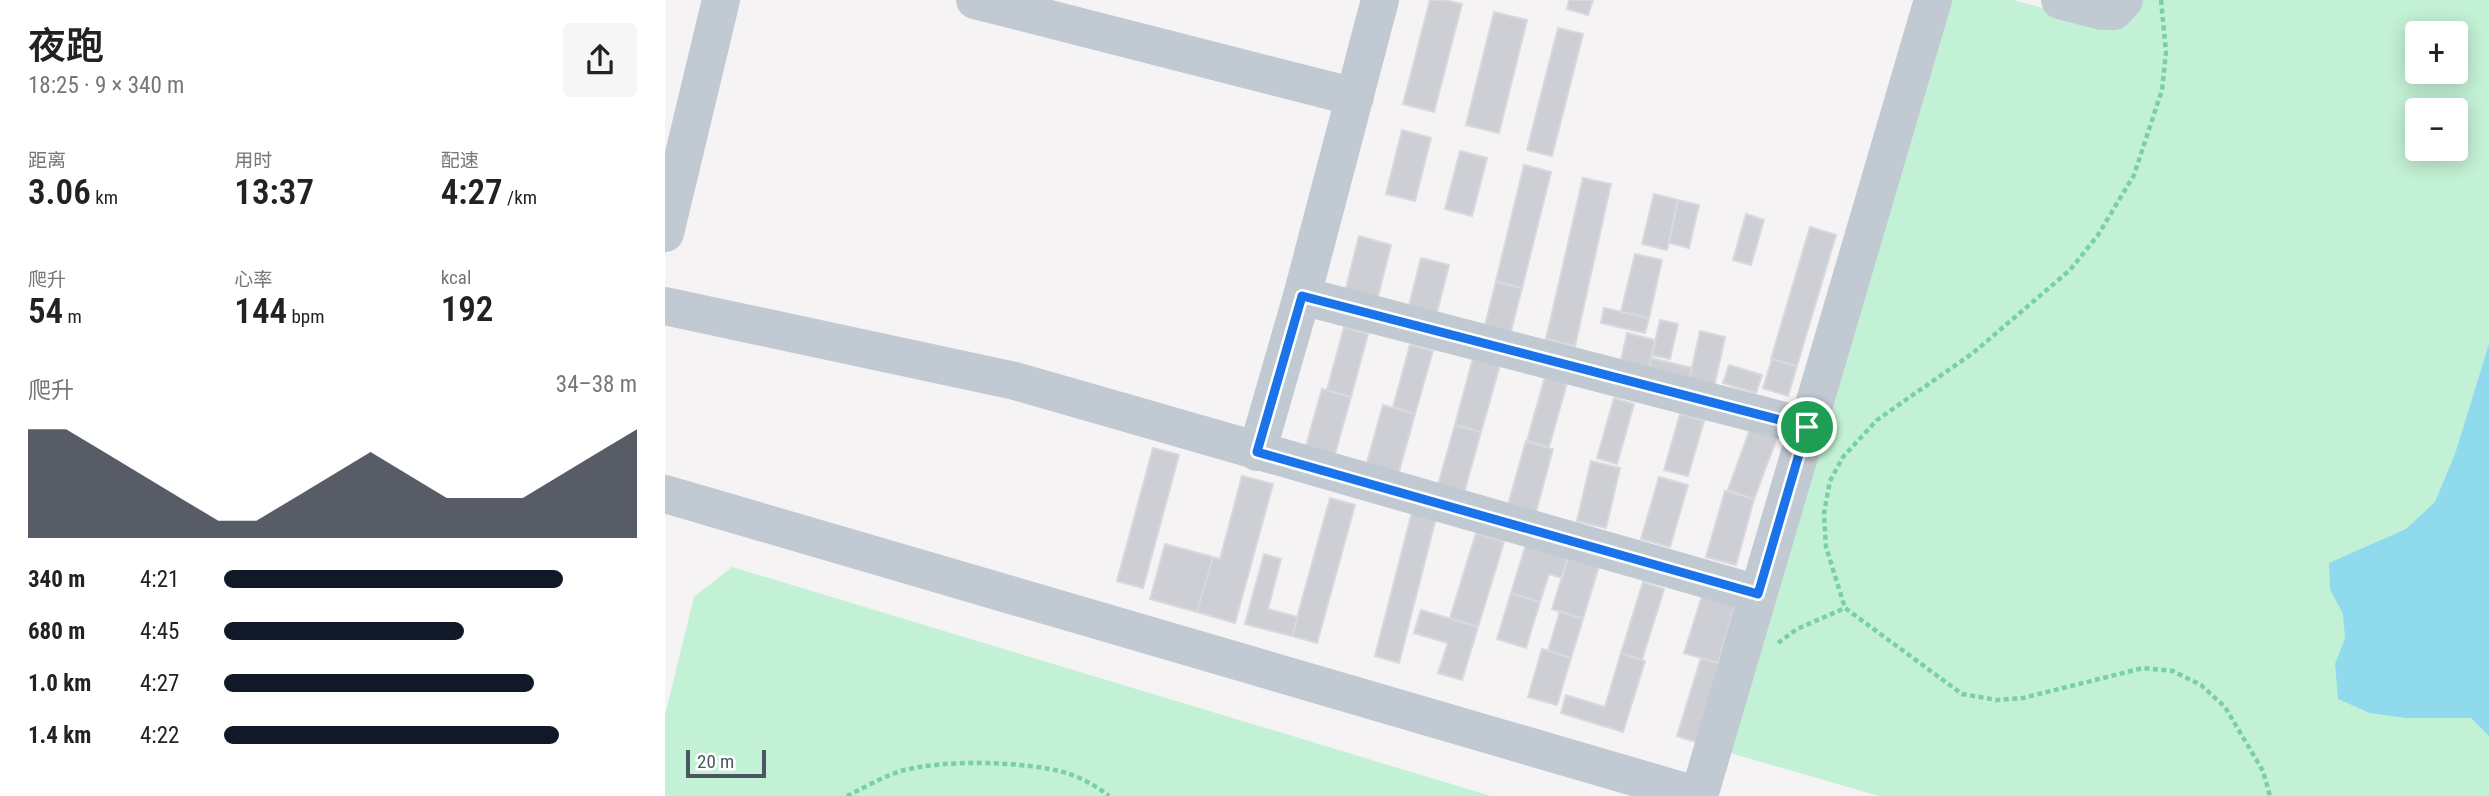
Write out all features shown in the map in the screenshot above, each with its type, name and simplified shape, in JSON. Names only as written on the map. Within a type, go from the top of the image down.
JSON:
[{"type":"street","points":[[665,233],[721,0]]},
{"type":"street","points":[[975,0],[1355,97]]},
{"type":"street","points":[[1257,452],[1302,296],[1380,0]]},
{"type":"street","points":[[665,494],[1699,796],[1933,0]]},
{"type":"street","points":[[2060,0],[2102,11],[2114,10],[2125,0]]},
{"type":"street","points":[[1302,296],[1807,427]]},
{"type":"street","points":[[665,306],[1015,381],[1758,594]]},
{"type":"path","points":[[2161,0],[2166,52],[2162,90],[2134,175],[2098,235],[2070,270],[1973,353],[1877,420],[1843,457],[1830,481],[1824,513],[1826,547],[1845,608],[1962,694],[1997,699],[2023,698],[2143,668],[2173,671],[2201,685],[2225,707],[2263,771],[2270,796]]},
{"type":"path","points":[[1772,654],[1779,643],[1797,629],[1845,608]]},
{"type":"path","points":[[847,796],[901,771],[951,764],[1030,765],[1068,774],[1109,796]]},
{"type":"green space","points":[[1948,0],[2013,0],[2089,20],[2130,0],[2489,0],[2489,796],[1879,796],[1723,751]]},
{"type":"green space","points":[[732,567],[1491,796],[665,796],[665,715],[694,597]]},
{"type":"water","points":[[2489,344],[2489,736],[2471,718],[2406,718],[2370,713],[2338,699],[2335,664],[2345,638],[2343,614],[2330,589],[2329,563],[2406,529],[2435,502],[2455,454]]},
{"type":"building","points":[[1430,0],[1462,4],[1434,112],[1403,104]]},
{"type":"building","points":[[1569,0],[1593,0],[1588,15],[1567,9]]},
{"type":"building","points":[[1494,12],[1527,20],[1499,133],[1466,125]]},
{"type":"building","points":[[1558,28],[1583,34],[1552,156],[1527,150]]},
{"type":"building","points":[[1402,130],[1431,138],[1415,201],[1386,194]]},
{"type":"building","points":[[1460,151],[1487,158],[1472,216],[1445,209]]},
{"type":"building","points":[[1524,165],[1551,172],[1522,288],[1496,281]]},
{"type":"building","points":[[1583,178],[1611,184],[1575,346],[1546,339]]},
{"type":"building","points":[[1654,194],[1678,200],[1667,250],[1642,244]]},
{"type":"building","points":[[1678,200],[1699,205],[1689,248],[1669,243]]},
{"type":"building","points":[[1746,214],[1764,220],[1751,265],[1733,260]]},
{"type":"building","points":[[1810,227],[1836,235],[1797,366],[1771,359]]},
{"type":"building","points":[[1359,236],[1391,245],[1376,304],[1344,296]]},
{"type":"building","points":[[1635,254],[1662,260],[1649,318],[1621,312]]},
{"type":"building","points":[[1421,258],[1449,265],[1435,320],[1407,313]]},
{"type":"building","points":[[1496,282],[1522,288],[1510,335],[1484,329]]},
{"type":"building","points":[[1604,308],[1649,318],[1645,333],[1601,323]]},
{"type":"building","points":[[1660,320],[1678,324],[1670,359],[1652,355]]},
{"type":"building","points":[[1344,327],[1368,334],[1351,397],[1327,390]]},
{"type":"building","points":[[1700,331],[1725,337],[1714,387],[1689,381]]},
{"type":"building","points":[[1627,333],[1655,340],[1648,372],[1620,365]]},
{"type":"building","points":[[1410,345],[1433,351],[1415,414],[1393,407]]},
{"type":"building","points":[[1473,358],[1500,365],[1481,432],[1455,425]]},
{"type":"building","points":[[1651,358],[1692,368],[1689,381],[1648,372]]},
{"type":"building","points":[[1772,359],[1797,366],[1788,396],[1763,388]]},
{"type":"building","points":[[1729,365],[1762,375],[1756,393],[1723,383]]},
{"type":"building","points":[[1545,377],[1567,383],[1549,447],[1527,441]]},
{"type":"building","points":[[1322,389],[1351,397],[1335,454],[1306,446]]},
{"type":"building","points":[[1614,398],[1634,404],[1617,464],[1597,458]]},
{"type":"building","points":[[1383,405],[1415,414],[1398,475],[1366,466]]},
{"type":"building","points":[[1680,414],[1704,421],[1688,476],[1664,470]]},
{"type":"building","points":[[1455,425],[1481,432],[1464,493],[1438,485]]},
{"type":"building","points":[[1750,429],[1777,438],[1754,499],[1728,490]]},
{"type":"building","points":[[1526,441],[1553,449],[1536,512],[1508,505]]},
{"type":"building","points":[[1153,448],[1179,455],[1143,588],[1117,581]]},
{"type":"building","points":[[1591,461],[1620,468],[1606,528],[1577,521]]},
{"type":"building","points":[[1242,476],[1273,484],[1235,623],[1197,612],[1213,557],[1220,559]]},
{"type":"building","points":[[1659,477],[1688,485],[1670,547],[1641,539]]},
{"type":"building","points":[[1725,491],[1754,499],[1736,565],[1706,557]]},
{"type":"building","points":[[1330,498],[1355,505],[1317,643],[1292,636]]},
{"type":"building","points":[[1412,512],[1436,518],[1399,663],[1375,656]]},
{"type":"building","points":[[1476,533],[1504,542],[1478,627],[1450,618]]},
{"type":"building","points":[[1165,544],[1213,557],[1197,612],[1150,599]]},
{"type":"building","points":[[1526,544],[1568,557],[1562,578],[1549,574],[1540,602],[1511,593]]},
{"type":"building","points":[[1264,554],[1281,559],[1268,609],[1298,617],[1292,636],[1245,624]]},
{"type":"building","points":[[1568,557],[1599,566],[1583,619],[1552,609]]},
{"type":"building","points":[[1643,582],[1664,589],[1642,660],[1621,653]]},
{"type":"building","points":[[1511,593],[1540,602],[1526,648],[1497,639]]},
{"type":"building","points":[[1702,596],[1735,606],[1718,663],[1684,653]]},
{"type":"building","points":[[1421,610],[1478,627],[1462,680],[1438,673],[1448,643],[1414,633]]},
{"type":"building","points":[[1560,611],[1583,619],[1571,658],[1548,651]]},
{"type":"building","points":[[1542,649],[1571,658],[1557,705],[1528,697]]},
{"type":"building","points":[[1621,653],[1645,661],[1623,732],[1561,713],[1566,695],[1605,707]]},
{"type":"building","points":[[1701,658],[1725,665],[1702,744],[1677,736]]},
{"type":"route","points":[[1302,296],[1807,427],[1758,594],[1257,452],[1302,296]]}]
